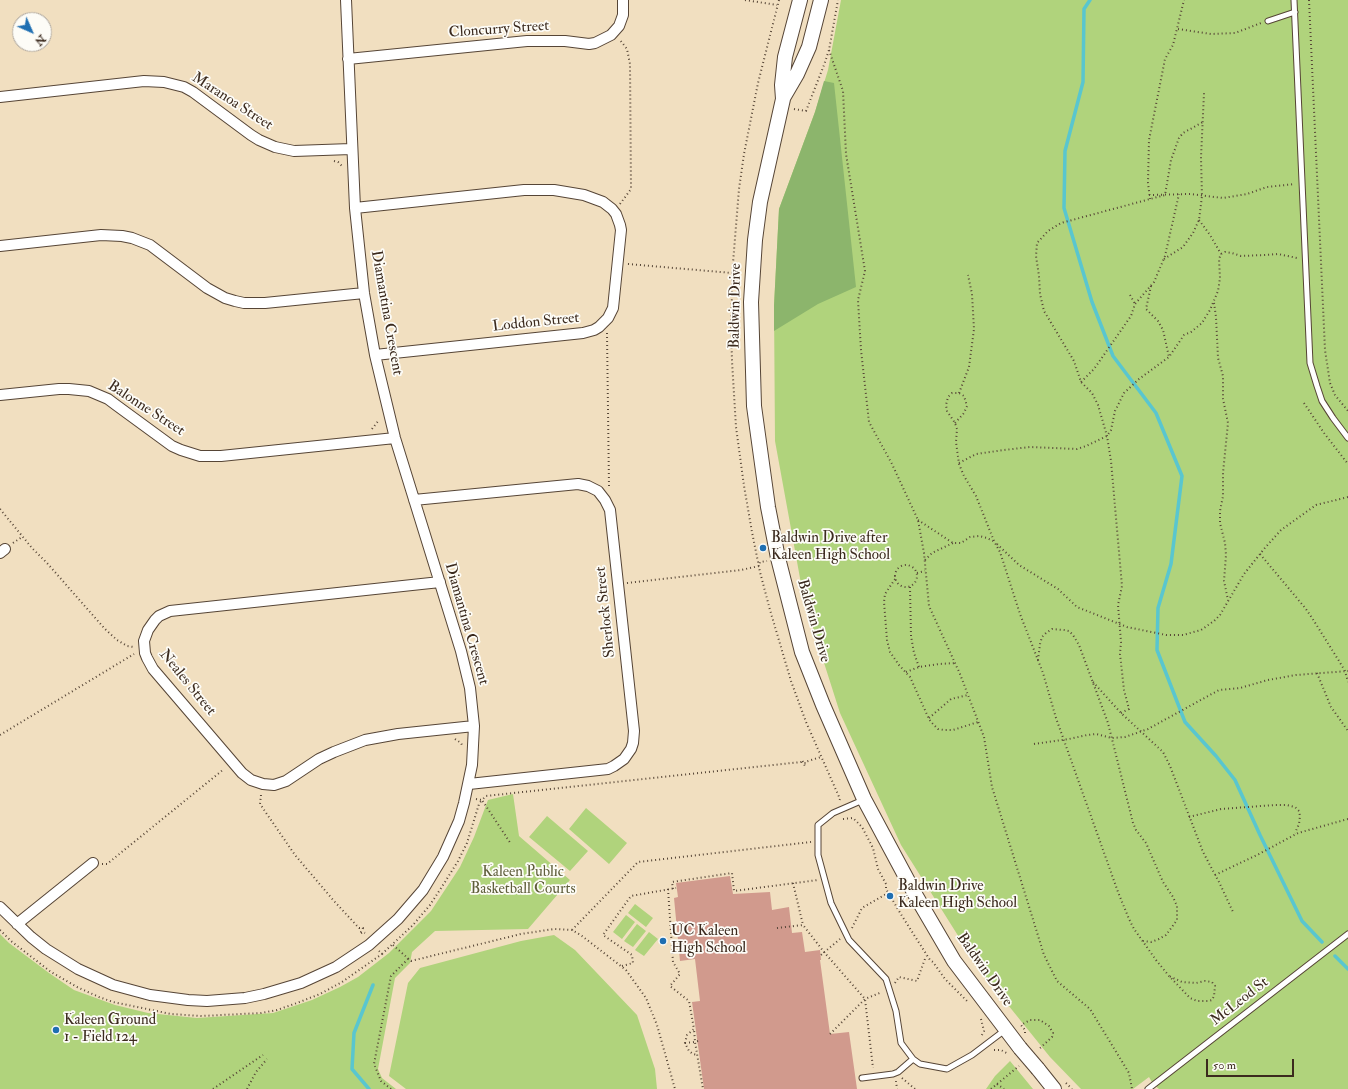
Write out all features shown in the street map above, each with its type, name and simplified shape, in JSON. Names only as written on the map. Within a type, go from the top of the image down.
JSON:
[{"type":"main road","name":"Baldwin Drive","points":[[800,0],[785,58],[782,103],[760,202],[755,240],[751,302],[754,406],[768,507],[778,558],[802,652],[823,705],[864,799],[916,896],[954,961],[1006,1029],[1015,1052],[1038,1069],[1054,1089]]},
{"type":"main road","name":"Baldwin Drive","points":[[782,103],[809,47],[821,0]]},
{"type":"street","name":"Diamantina Crescent","points":[[0,908],[51,952],[78,969],[119,987],[150,995],[188,1000],[207,1001],[245,998],[283,989],[307,980],[336,967],[372,942],[398,920],[434,874],[452,839],[459,821],[469,784],[473,752],[473,707],[466,670],[395,438],[375,355],[364,293],[355,208],[351,149],[346,0]]},
{"type":"street","points":[[614,32],[619,26],[623,15],[624,0]]},
{"type":"street","name":"Cloncurry Street","points":[[348,59],[527,41],[589,44],[601,41],[614,32]]},
{"type":"street","name":"Maranoa Street","points":[[0,97],[144,81],[164,82],[184,87],[193,92],[251,135],[276,147],[294,151],[351,149]]},
{"type":"street","points":[[355,208],[539,189],[584,195],[604,202],[616,214],[620,224],[621,236],[613,308],[604,323]]},
{"type":"street","points":[[0,246],[101,235],[122,236],[132,238],[150,246],[212,290],[225,298],[235,301],[244,303],[265,303],[364,293]]},
{"type":"street","name":"Loddon Street","points":[[375,355],[583,333],[594,330],[604,323]]},
{"type":"street","name":"Balonne Street","points":[[0,395],[59,389],[74,389],[89,392],[108,399],[172,446],[200,456],[221,456],[395,438]]},
{"type":"street","points":[[414,500],[572,484],[588,486],[602,495]]},
{"type":"street","name":"Sherlock Street","points":[[469,784],[602,770],[614,766],[628,754],[633,743],[634,731],[610,510],[602,495]]},
{"type":"street","name":"Neales Street","points":[[263,784],[247,777],[153,669],[146,658],[144,650],[146,635],[151,625],[159,616],[170,611],[440,582]]},
{"type":"street","points":[[263,784],[274,784],[286,781],[304,768],[324,757],[365,740],[474,726]]},
{"type":"street","points":[[17,924],[93,863]]},
{"type":"lane","points":[[1294,0],[1310,362],[1316,386],[1322,401],[1348,438]]},
{"type":"lane","points":[[1268,21],[1295,12]]},
{"type":"lane","points":[[864,799],[838,810],[818,826],[818,855],[831,902],[849,940],[886,979],[896,1011],[901,1043],[920,1064],[946,1069],[972,1055],[1006,1029]]},
{"type":"lane","name":"McLeod St","points":[[1148,1089],[1348,934]]},
{"type":"lane","points":[[862,1078],[898,1072],[913,1058]]},
{"type":"path","points":[[745,0],[778,5]]},
{"type":"path","points":[[779,0],[758,83],[744,154],[739,189],[732,273],[732,354],[736,427],[744,486],[759,566],[791,681],[821,757],[840,799],[835,806],[843,818],[853,818],[862,827],[873,848],[878,868],[886,884],[886,889],[926,956],[933,962],[945,979],[970,1004]]},
{"type":"path","points":[[782,103],[806,111],[829,50],[838,0]]},
{"type":"path","points":[[1150,199],[1149,140],[1165,59],[1173,45],[1184,0]]},
{"type":"path","points":[[1309,0],[1325,350],[1330,383],[1335,394],[1348,411]]},
{"type":"path","points":[[1178,29],[1211,34],[1235,33],[1268,21]]},
{"type":"path","points":[[610,207],[620,204],[631,189],[630,64],[627,49],[614,32]]},
{"type":"path","points":[[829,50],[843,91],[846,154],[865,271],[858,300],[861,350],[869,422],[892,464],[918,520],[929,606],[956,664],[984,737],[992,787],[1044,955],[1057,981],[1090,1009],[1129,1073],[1132,1089]]},
{"type":"path","points":[[1164,259],[1183,247],[1193,233],[1199,220],[1202,196],[1200,157],[1204,93]]},
{"type":"path","points":[[1165,194],[1168,184],[1171,160],[1179,138],[1183,133],[1203,122]]},
{"type":"path","points":[[1149,194],[1179,194],[1223,198],[1247,194],[1267,187],[1302,184]]},
{"type":"path","points":[[1121,713],[1129,709],[1121,672],[1121,642],[1118,605],[1122,586],[1108,436],[1098,404],[1092,393],[1081,382],[1074,362],[1044,311],[1040,294],[1036,256],[1037,244],[1048,231],[1061,223],[1165,194]]},
{"type":"path","points":[[1081,382],[1094,369],[1131,316],[1135,304],[1154,282],[1164,259],[1179,194]]},
{"type":"path","points":[[958,464],[976,454],[996,451],[1030,448],[1077,449],[1108,436],[1115,411],[1124,393],[1139,379],[1169,357],[1184,335],[1191,332],[1202,323],[1210,310],[1218,291],[1220,278],[1219,259],[1221,254],[1199,220]]},
{"type":"path","points":[[1221,254],[1225,252],[1240,256],[1278,254],[1306,260]]},
{"type":"path","points":[[618,263],[732,273]]},
{"type":"path","points":[[959,393],[969,367],[974,329],[972,294],[968,275]]},
{"type":"path","points":[[1151,285],[1146,309],[1158,321],[1163,330],[1169,357]]},
{"type":"path","points":[[1130,295],[1135,304]]},
{"type":"path","points":[[1213,301],[1216,317],[1218,358],[1223,376],[1223,399],[1228,423],[1223,473],[1223,496],[1220,512],[1220,523],[1225,543],[1226,555],[1224,581],[1228,600]]},
{"type":"path","points":[[602,495],[608,492],[610,483],[607,330],[604,323]]},
{"type":"path","points":[[955,423],[964,413],[967,406],[964,396],[959,393],[952,393],[948,397],[946,405],[947,411],[957,429],[956,442],[958,464],[976,496],[994,542],[1000,552],[1064,740],[1129,919],[1142,941],[1169,976],[1181,989],[1193,1000],[1212,1000],[1215,986],[1212,982],[1209,981],[1196,984],[1182,982],[1169,976]]},
{"type":"path","points":[[1304,403],[1324,433],[1348,464]]},
{"type":"path","points":[[371,440],[370,433],[380,420]]},
{"type":"path","points":[[924,561],[932,553],[953,543],[961,543],[970,538],[979,536],[987,538],[994,542],[1019,565],[1058,589],[1077,607],[1126,627],[1166,635],[1183,635],[1201,630],[1220,615],[1244,574],[1281,530],[1316,505],[1348,497]]},
{"type":"path","points":[[0,509],[27,542],[105,629],[127,646],[144,650]]},
{"type":"path","points":[[918,520],[953,543]]},
{"type":"path","points":[[1260,554],[1306,609],[1346,671],[1348,682]]},
{"type":"path","points":[[618,584],[741,570],[759,566],[760,562],[778,558]]},
{"type":"path","points":[[905,565],[913,567],[917,573],[917,580],[910,587],[899,585],[896,579],[896,571],[901,566],[905,565]]},
{"type":"path","points":[[917,573],[925,571]]},
{"type":"path","points":[[896,579],[886,594],[884,602],[884,619],[890,652],[910,677],[929,718],[938,729],[953,730],[978,722]]},
{"type":"path","points":[[910,587],[911,636],[914,653],[919,667]]},
{"type":"path","points":[[1038,661],[1040,644],[1046,633],[1052,629],[1064,630],[1073,635],[1079,645],[1112,738],[1136,830],[1146,842],[1163,882],[1177,906],[1177,920],[1166,935],[1151,942],[1142,941]]},
{"type":"path","points":[[0,735],[138,652],[144,650]]},
{"type":"path","points":[[905,672],[919,667],[939,664],[956,664]]},
{"type":"path","points":[[1034,744],[1096,734],[1112,738],[1125,737],[1193,705],[1219,690],[1240,688],[1268,680],[1296,675],[1346,671]]},
{"type":"path","points":[[1317,673],[1331,707],[1348,731]]},
{"type":"path","points":[[1092,681],[1121,713],[1163,752],[1203,852],[1233,912]]},
{"type":"path","points":[[929,718],[951,699],[968,695]]},
{"type":"path","points":[[453,729],[454,738],[461,742],[464,747]]},
{"type":"path","points":[[482,800],[486,796],[800,762],[802,760],[805,766],[805,762],[821,757]]},
{"type":"path","points":[[93,863],[107,864],[233,762]]},
{"type":"path","points":[[230,1014],[261,1013],[277,1010],[320,994],[352,976],[382,954],[363,932],[360,934],[363,928],[359,928],[307,870],[270,820],[260,804],[263,784]]},
{"type":"path","points":[[466,797],[482,800],[511,844]]},
{"type":"path","points":[[1189,817],[1221,808],[1287,805],[1295,807],[1300,816],[1299,824],[1294,834]]},
{"type":"path","points":[[1215,875],[1259,854],[1294,834],[1348,819]]},
{"type":"path","points":[[572,930],[638,862],[818,841]]},
{"type":"path","points":[[622,966],[634,963],[632,956],[603,935],[631,896],[674,888],[672,882],[732,873],[734,891],[825,879]]},
{"type":"path","points":[[793,883],[803,925],[824,952],[865,999],[874,1076]]},
{"type":"path","points":[[668,889],[673,962],[680,974],[670,986],[689,1001],[697,1041],[703,1089]]},
{"type":"path","points":[[821,955],[850,931],[862,908],[888,893]]},
{"type":"path","points":[[777,928],[803,925]]},
{"type":"path","points":[[393,944],[411,961],[521,934],[554,929],[572,930],[622,966],[638,985],[646,998],[654,1018],[675,1089]]},
{"type":"path","points":[[893,986],[899,977],[917,981],[926,956]]},
{"type":"path","points":[[391,1089],[381,1081],[374,1064],[391,976],[409,958]]},
{"type":"path","points":[[830,1034],[865,999],[883,991]]},
{"type":"path","points":[[977,1014],[981,1018],[984,1027],[983,1035],[978,1042],[986,1053],[996,1049],[1015,1052]]},
{"type":"path","points":[[694,1029],[687,1035],[685,1043],[689,1051],[698,1055]]},
{"type":"path","points":[[685,1043],[697,1041]]},
{"type":"path","points":[[213,1089],[263,1055]]},
{"type":"path","points":[[247,1089],[256,1072],[267,1058]]},
{"type":"path","points":[[898,1072],[904,1080],[915,1089]]},
{"type":"path","points":[[997,1084],[1004,1089]]},
{"type":"green space","points":[[841,0],[1348,0],[1348,1089],[1159,1089],[1153,1084],[1149,1077],[1133,1089],[1081,1089],[1050,1057],[979,969],[901,845],[840,713],[804,600],[775,441],[774,306],[779,209],[815,112],[828,70]]},
{"type":"green space","points":[[824,81],[834,83],[856,287],[818,304],[774,331],[779,209],[815,112]]},
{"type":"green space","name":"Kaleen Public Basketball Courts","points":[[513,794],[519,836],[570,880],[528,929],[435,931],[412,952],[410,963],[395,978],[378,1069],[382,1078],[396,1089],[0,1089],[0,934],[9,943],[74,990],[115,1005],[148,1013],[197,1018],[273,1013],[312,1000],[340,987],[358,977],[389,953],[431,911],[460,867],[474,837],[488,800]]},
{"type":"green space","points":[[586,808],[627,843],[609,864],[569,829]]},
{"type":"green space","points":[[547,816],[588,851],[570,871],[529,837]]},
{"type":"green space","points":[[635,904],[653,918],[646,927],[628,913]]},
{"type":"green space","points":[[626,915],[635,922],[622,939],[613,932]]},
{"type":"green space","points":[[637,924],[646,931],[633,947],[624,941]]},
{"type":"green space","points":[[649,932],[658,939],[644,956],[635,950]]},
{"type":"green space","points":[[554,935],[575,950],[637,1015],[655,1069],[657,1089],[406,1089],[389,1076],[408,983],[420,968],[521,941]]},
{"type":"green space","points":[[1010,1061],[1033,1089],[986,1089],[995,1076]]},
{"type":"building","points":[[730,876],[733,894],[770,892],[772,910],[789,907],[792,933],[802,932],[805,952],[820,950],[830,1034],[849,1032],[857,1089],[704,1089],[692,1002],[700,1001],[695,959],[680,961],[674,898],[678,897],[676,883]]},
{"type":"waterway","points":[[1090,0],[1084,9],[1083,82],[1065,151],[1064,208],[1092,302],[1113,356],[1156,413],[1182,476],[1171,564],[1158,608],[1157,650],[1185,722],[1216,756],[1235,780],[1302,921],[1322,942]]},
{"type":"waterway","points":[[1335,956],[1348,969]]},
{"type":"waterway","points":[[369,1089],[352,1069],[354,1033],[373,985]]},
{"type":"place","name":"Baldwin Drive after Kaleen High School","points":[[763,548]]},
{"type":"place","name":"Baldwin Drive Kaleen High School","points":[[890,896]]},
{"type":"place","name":"UC Kaleen High School","points":[[663,941]]},
{"type":"place","name":"Kaleen Ground 1 - Field 124","points":[[56,1030]]}]
